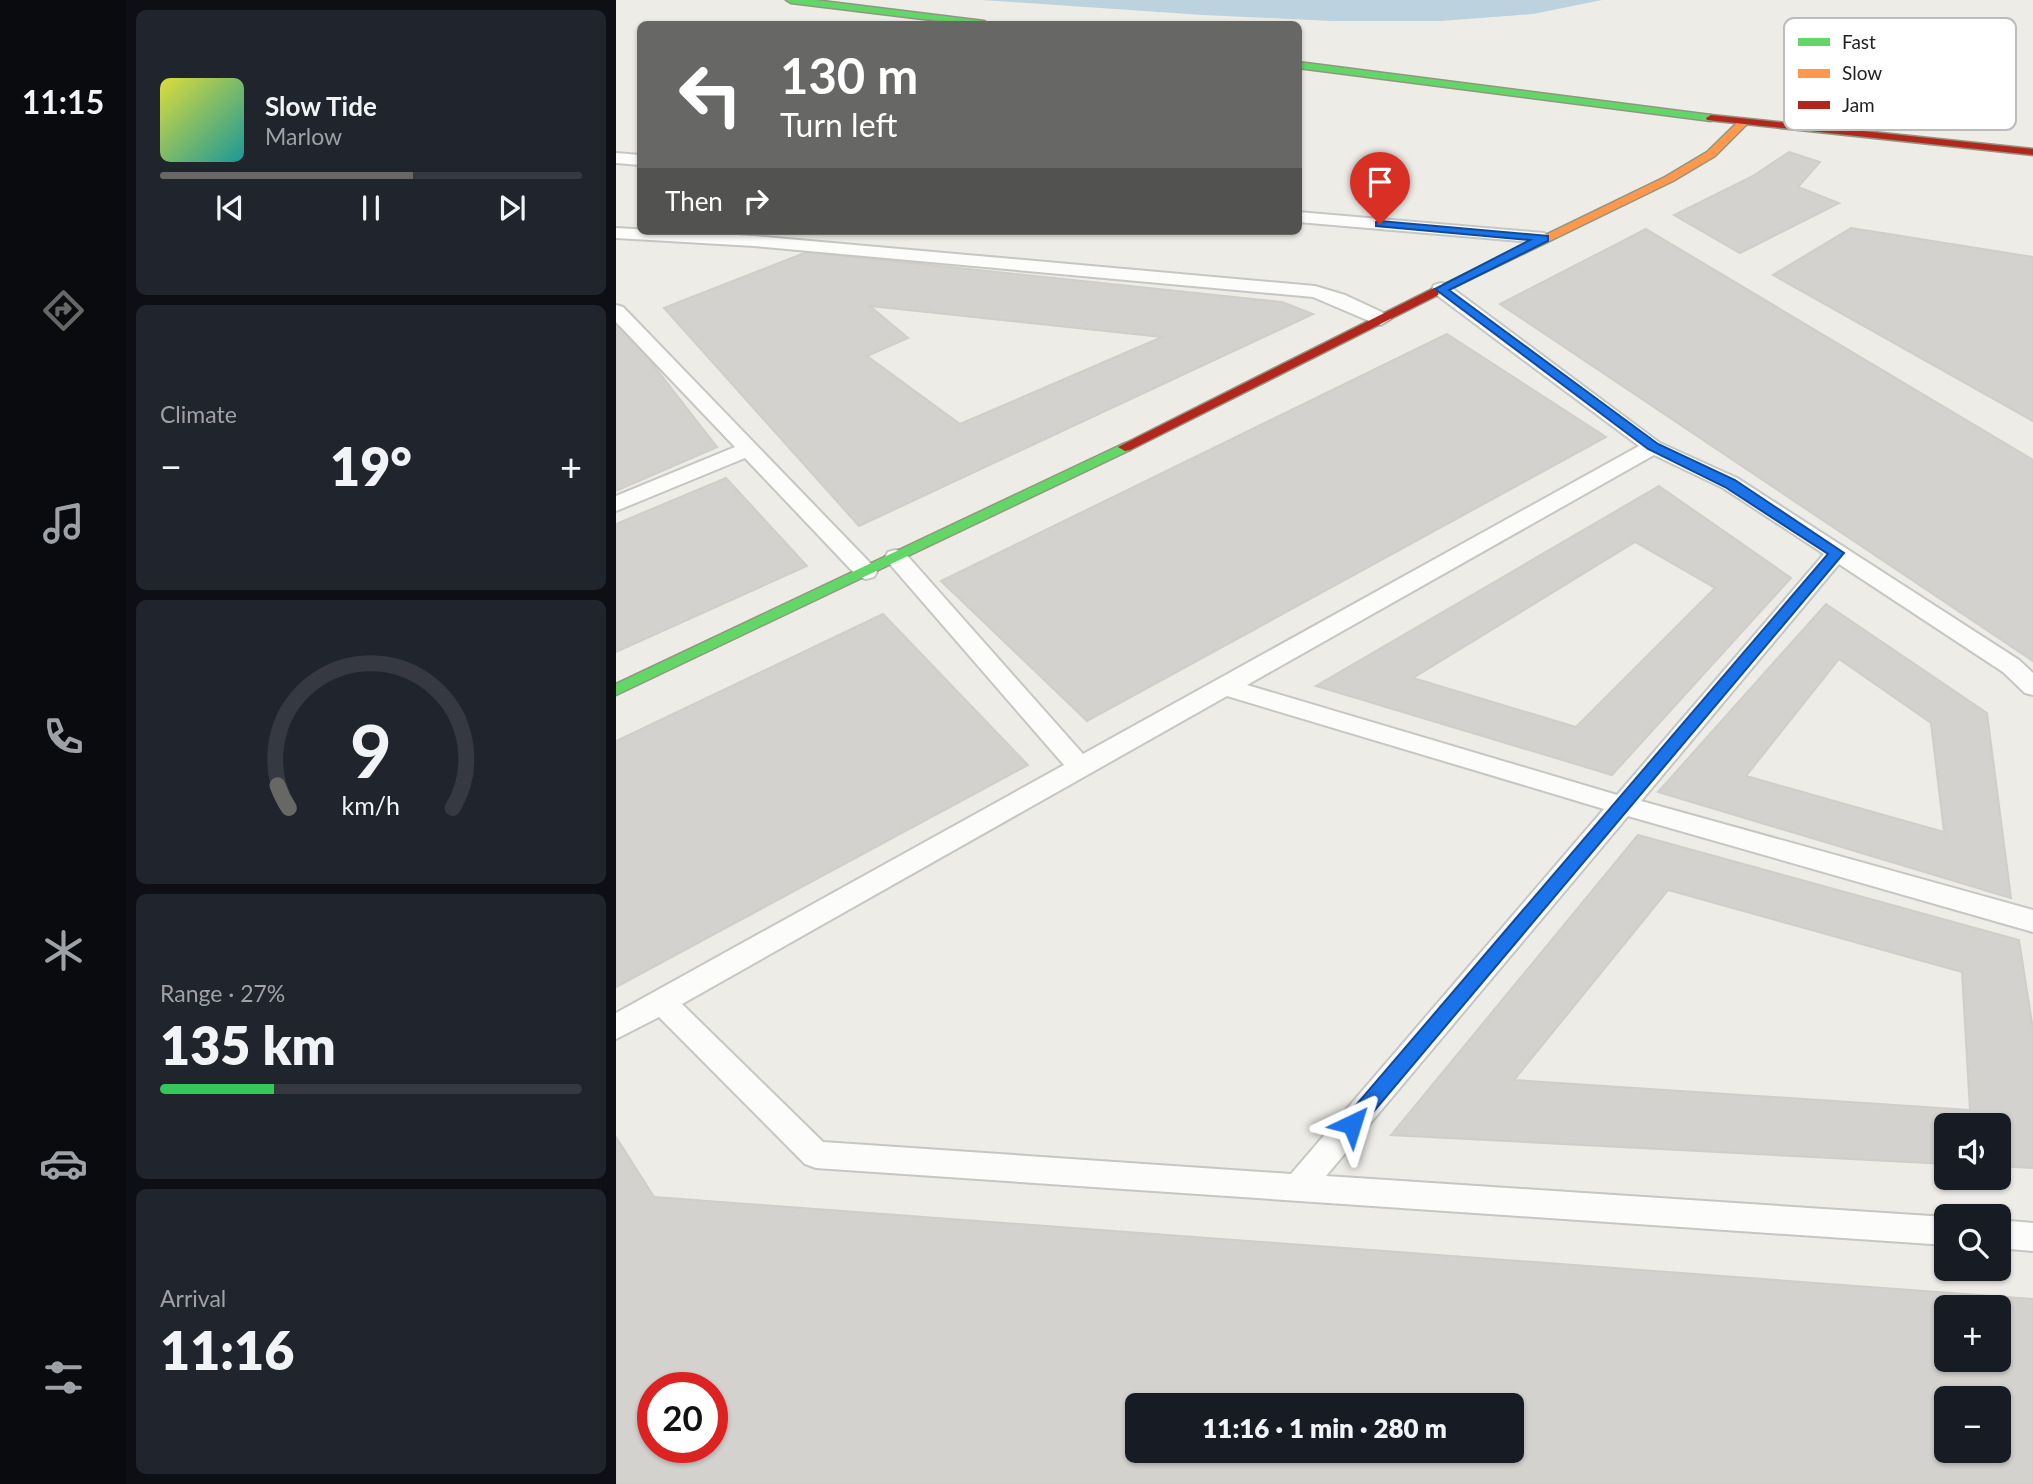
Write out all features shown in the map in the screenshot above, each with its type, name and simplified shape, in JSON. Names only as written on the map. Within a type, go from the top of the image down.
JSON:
[{"type":"street","points":[[791,0],[960,21]]},
{"type":"street","points":[[1302,66],[1784,126]]},
{"type":"street","points":[[616,690],[1070,475],[1544,238],[1669,179],[1712,155],[1744,122]]},
{"type":"street","points":[[1821,130],[2033,152]]},
{"type":"lane","points":[[616,158],[637,160]]},
{"type":"lane","points":[[1302,217],[1544,238]]},
{"type":"lane","points":[[616,233],[637,234]]},
{"type":"lane","points":[[650,235],[754,241],[1315,292],[1338,299],[1381,319]]},
{"type":"lane","points":[[1441,289],[1653,447],[1730,484],[2011,666],[2033,687]]},
{"type":"lane","points":[[616,311],[866,572]]},
{"type":"lane","points":[[616,1027],[1653,447]]},
{"type":"lane","points":[[616,504],[748,449]]},
{"type":"lane","points":[[1298,1187],[1836,553]]},
{"type":"lane","points":[[897,557],[1081,768]]},
{"type":"lane","points":[[1225,687],[1624,806],[2033,920]]},
{"type":"lane","points":[[663,1003],[816,1155],[1934,1230]]},
{"type":"lane","points":[[2011,1235],[2033,1237]]},
{"type":"water","points":[[982,0],[1602,0],[1533,14],[1441,21],[1332,21]]},
{"type":"building","points":[[1789,152],[1820,162],[1798,187],[1839,203],[1740,253],[1674,215],[1753,176]]},
{"type":"building","points":[[1851,228],[2033,257],[2033,421],[1773,275]]},
{"type":"building","points":[[1646,229],[2033,460],[2033,661],[1500,304]]},
{"type":"building","points":[[807,252],[1282,302],[1313,314],[859,526],[664,308]],"holes":[[[870,306],[1162,337],[960,424],[867,356],[908,338]]]},
{"type":"building","points":[[616,317],[717,447],[616,491]]},
{"type":"building","points":[[1447,334],[1606,437],[1087,721],[941,581]]},
{"type":"building","points":[[726,478],[807,566],[616,652],[616,524]]},
{"type":"building","points":[[1659,486],[1791,578],[1612,775],[1316,686]],"holes":[[[1635,542],[1715,588],[1576,727],[1413,678]]]},
{"type":"building","points":[[1826,604],[1987,713],[2011,898],[1658,792]],"holes":[[[1839,659],[1931,723],[1944,832],[1746,776]]]},
{"type":"building","points":[[883,614],[1028,765],[616,987],[616,741]]},
{"type":"building","points":[[1638,835],[2019,940],[2033,1029],[2033,1168],[2011,1167],[2011,1113],[1934,1113],[1934,1163],[1391,1135]],"holes":[[[1668,890],[1962,972],[1970,1110],[1514,1080]]]},
{"type":"building","points":[[616,1137],[654,1197],[1979,1295],[1934,1295],[1934,1372],[2011,1372],[2011,1297],[2033,1299],[2033,1484],[616,1484]]},
{"type":"traffic: fast","points":[[791,0],[960,21]]},
{"type":"traffic: fast","points":[[1302,66],[1711,118]]},
{"type":"traffic: fast","points":[[616,690],[1125,447]]},
{"type":"traffic: slow","points":[[1434,292],[1669,179],[1711,154],[1744,122]]},
{"type":"traffic: jam","points":[[1711,118],[1784,126]]},
{"type":"traffic: jam","points":[[1825,130],[2033,152]]},
{"type":"traffic: jam","points":[[1125,447],[1434,292]]},
{"type":"route","points":[[1352,1124],[1836,553],[1730,484],[1653,447],[1441,289],[1544,238],[1380,224]]}]
